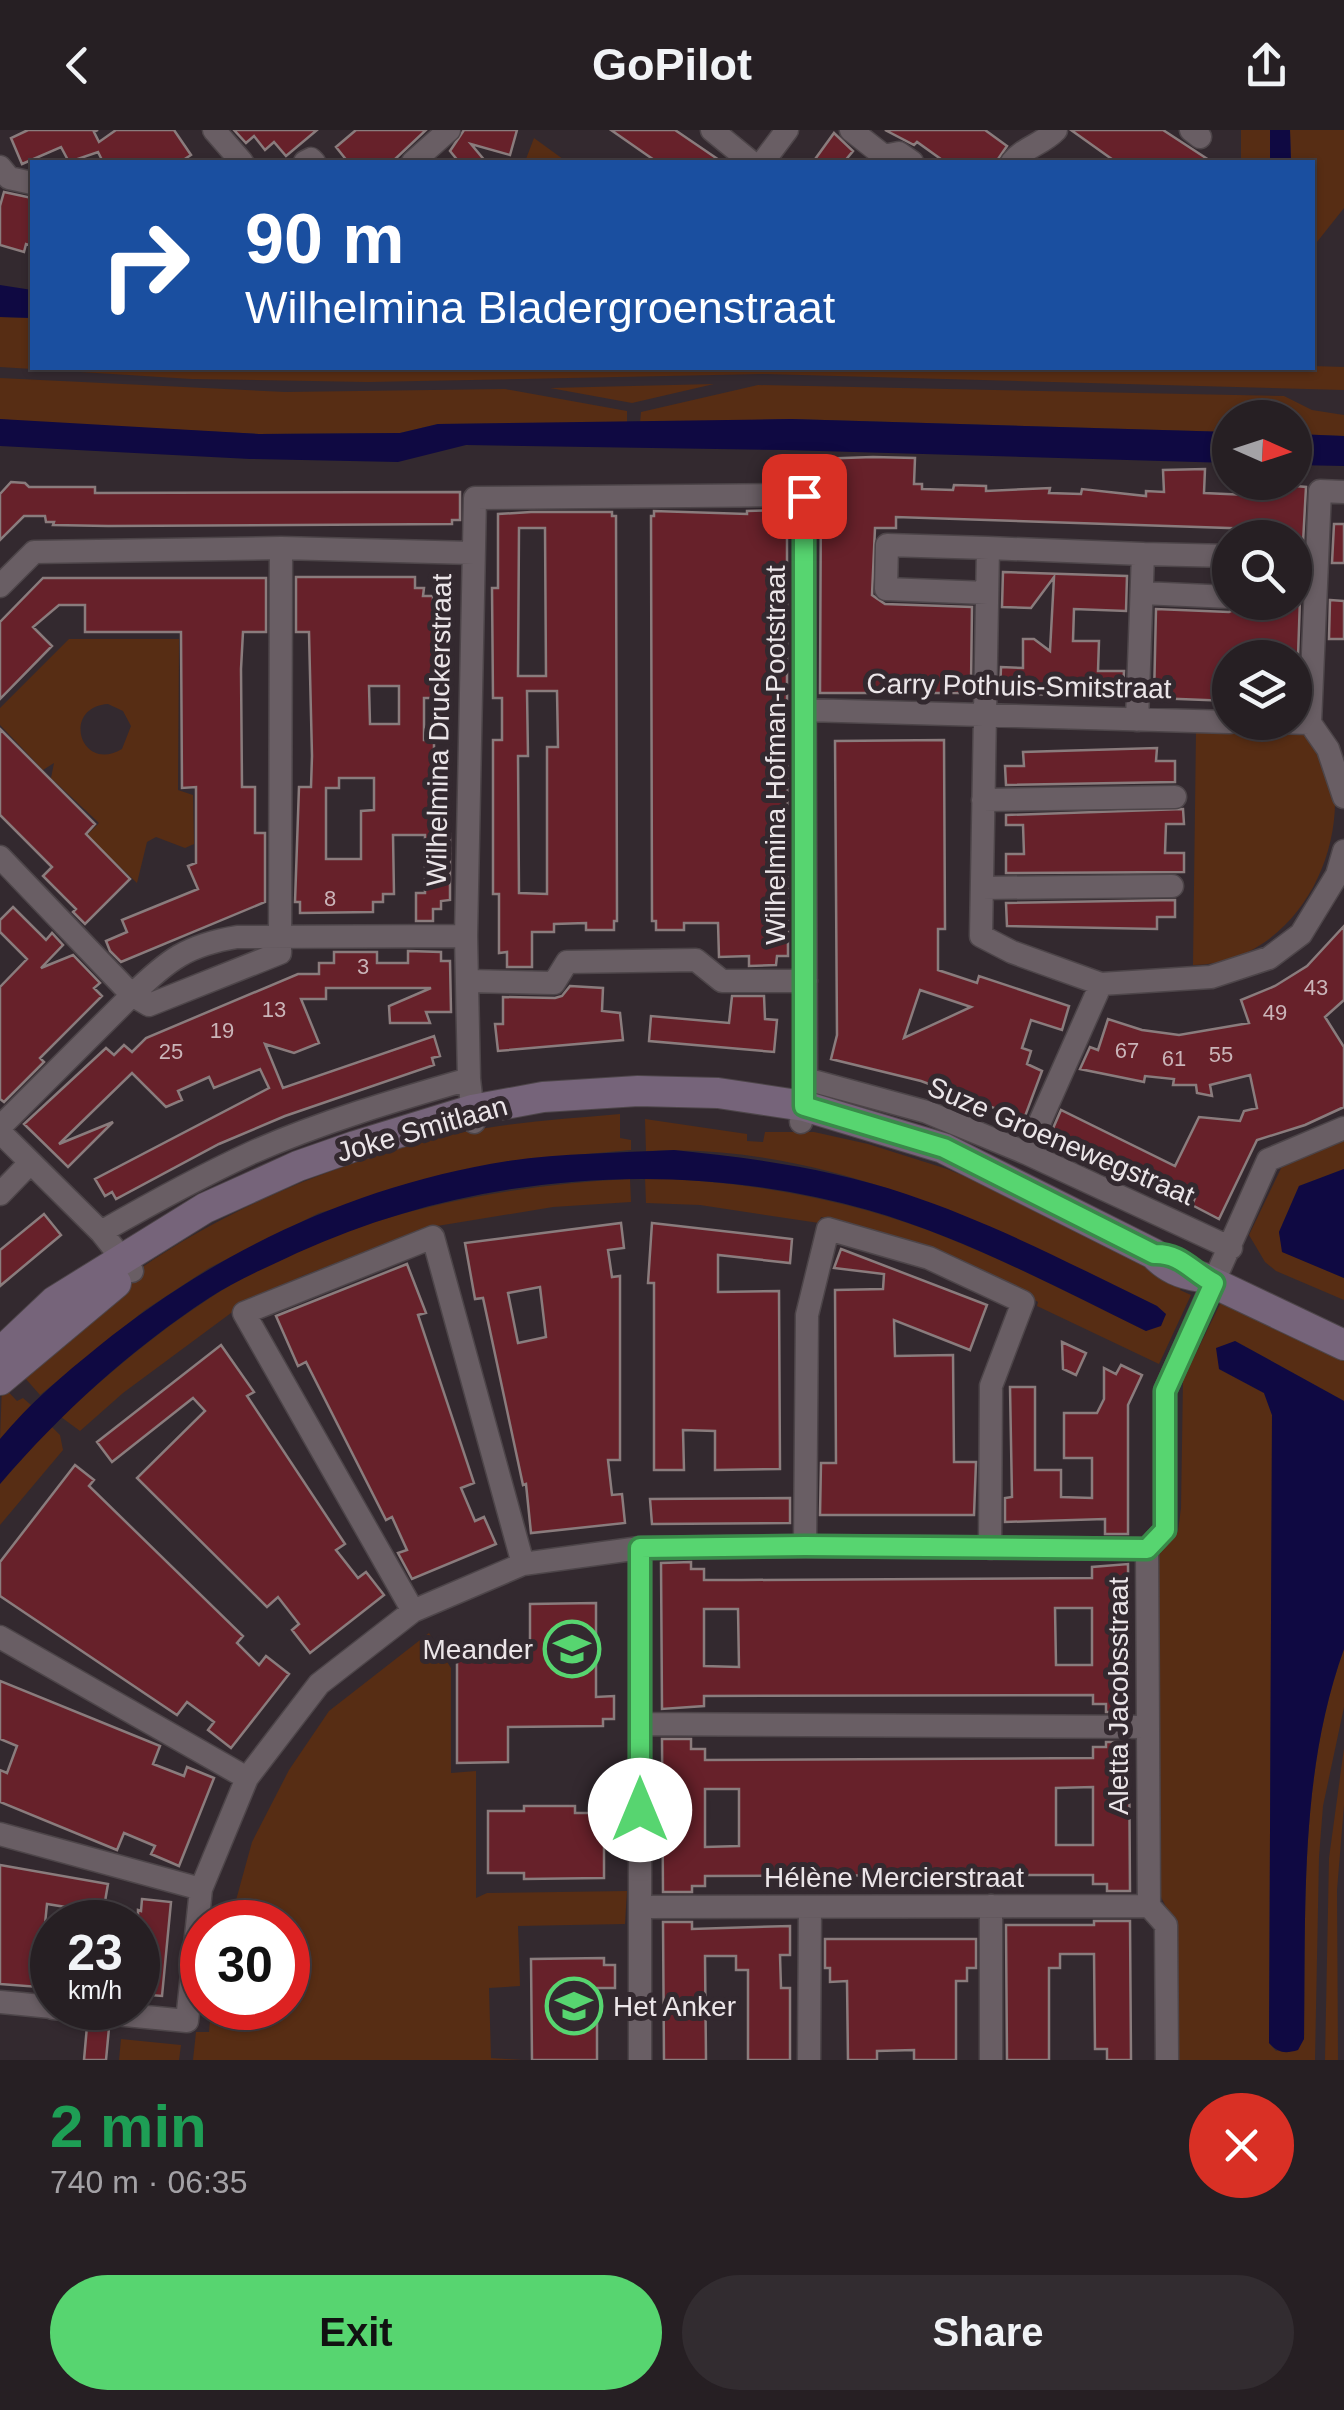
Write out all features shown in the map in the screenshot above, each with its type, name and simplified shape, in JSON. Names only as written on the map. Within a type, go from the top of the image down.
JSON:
[{"type":"street","points":[[214,130],[229,159]]},
{"type":"street","points":[[414,160],[449,130]]},
{"type":"street","points":[[712,130],[749,160]]},
{"type":"street","points":[[764,160],[787,130]]},
{"type":"street","points":[[851,130],[884,156],[899,153],[909,160]]},
{"type":"street","points":[[1013,160],[1046,142],[1056,130]]},
{"type":"street","points":[[0,167],[9,178],[30,183]]},
{"type":"street","points":[[1312,677],[1320,491],[1344,492]]},
{"type":"street","name":"Wilhelmina Druckerstraat","points":[[473,1117],[466,936],[475,498],[636,496]]},
{"type":"street","name":"Wilhelmina Hofman-Pootstraat","points":[[636,496],[804,496],[804,1102]]},
{"type":"street","points":[[986,593],[886,589],[887,545],[1212,556]]},
{"type":"street","points":[[0,857],[132,994],[149,1004],[280,953],[281,548]]},
{"type":"street","points":[[0,585],[34,552],[281,548],[473,553]]},
{"type":"street","points":[[988,548],[981,936],[1012,952],[1101,984],[1211,976],[1269,958],[1300,934],[1337,874],[1344,850]]},
{"type":"street","points":[[1137,720],[1143,554]]},
{"type":"street","points":[[1142,593],[1212,596]]},
{"type":"street","name":"Carry Pothuis-Smitstraat","points":[[806,710],[1212,722]]},
{"type":"street","points":[[1312,726],[1328,749],[1344,797]]},
{"type":"street","points":[[983,800],[1175,797]]},
{"type":"street","points":[[982,888],[1172,886]]},
{"type":"street","points":[[128,1265],[101,1232],[0,1130],[132,994],[166,961],[201,943],[237,937],[466,936]]},
{"type":"street","points":[[469,982],[554,984],[567,962],[696,960],[722,981],[806,981]]},
{"type":"street","points":[[1026,1153],[1101,984]]},
{"type":"street","points":[[101,1232],[179,1187],[255,1151],[390,1102],[469,1079]]},
{"type":"street","name":"Joke Smitlaan","points":[[0,1353],[55,1302],[219,1219],[305,1178],[473,1117],[637,1110],[745,1115],[804,1102],[908,1151],[1060,1207],[1154,1254],[1166,1254],[1192,1266],[1208,1280],[1344,1345]]},
{"type":"street","name":"Suze Groenewegstraat","points":[[804,1102],[927,1112],[1232,1248]]},
{"type":"street","name":"Aletta Jacobsstraat","points":[[1166,2060],[1166,1925],[1149,1906],[1147,1727],[1147,1549],[1165,1530],[1165,1391],[1208,1280],[1232,1248],[1268,1160],[1344,1128]]},
{"type":"street","points":[[0,1194],[30,1163]]},
{"type":"street","points":[[805,1546],[807,1316],[828,1229],[929,1258],[1024,1302],[990,1386],[990,1548]]},
{"type":"street","points":[[412,1611],[244,1313],[433,1237],[523,1564]]},
{"type":"street","name":"Joke Smitlaan","points":[[0,1380],[128,1265]]},
{"type":"street","points":[[640,1548],[640,2060]]},
{"type":"street","points":[[160,2018],[188,2021],[201,1889],[247,1778],[319,1684],[412,1611],[523,1564],[640,1548],[1147,1549]]},
{"type":"street","points":[[0,1637],[247,1778]]},
{"type":"street","points":[[640,1724],[1147,1727]]},
{"type":"street","points":[[0,1834],[201,1889]]},
{"type":"street","points":[[991,2060],[992,1906]]},
{"type":"street","name":"Hélène Mercierstraat","points":[[640,1907],[1149,1906]]},
{"type":"street","points":[[810,1908],[810,2060]]},
{"type":"street","points":[[0,2002],[30,2005]]},
{"type":"shaded area","points":[[1241,130],[1270,130],[1270,160],[1241,160]]},
{"type":"shaded area","points":[[1270,130],[1290,130],[1291,160],[1270,160]]},
{"type":"shaded area","points":[[1290,130],[1344,130],[1344,208],[1315,244],[1315,160],[1291,160]]},
{"type":"shaded area","points":[[534,138],[564,160],[528,160]]},
{"type":"shaded area","points":[[0,285],[30,290],[30,318],[0,317]]},
{"type":"shaded area","points":[[0,317],[30,318],[30,369],[0,367]]},
{"type":"shaded area","points":[[1344,367],[1344,390],[764,374],[368,382],[192,379],[48,370]]},
{"type":"shaded area","points":[[0,378],[285,392],[505,389],[627,411],[627,423],[438,424],[400,433],[259,434],[27,422],[0,419]]},
{"type":"shaded area","points":[[714,384],[632,403],[550,388]]},
{"type":"shaded area","points":[[758,385],[1284,396],[1292,400],[1212,400],[1212,431],[791,419],[640,423],[641,412]]},
{"type":"shaded area","points":[[1312,410],[1344,415],[1344,436],[1312,435]]},
{"type":"shaded area","points":[[0,419],[259,434],[400,433],[438,424],[791,419],[1212,431],[1212,462],[466,445],[398,462],[0,446]]},
{"type":"shaded area","points":[[1312,435],[1344,436],[1344,466],[1312,465]]},
{"type":"shaded area","points":[[69,639],[179,639],[178,790],[193,795],[194,844],[185,848],[156,837],[147,842],[137,883],[87,835],[99,823],[51,778],[54,763],[43,770],[0,725],[0,708]],"holes":[[[108,704],[123,711],[131,726],[122,749],[107,754],[95,753],[87,747],[82,737],[84,716],[93,708]]]},
{"type":"shaded area","points":[[1196,730],[1212,730],[1212,740],[1312,740],[1334,782],[1329,848],[1317,879],[1301,907],[1279,931],[1254,949],[1225,961],[1193,965]]},
{"type":"shaded area","points":[[620,1114],[620,1138],[631,1140],[631,1150],[509,1161],[319,1213],[209,1268],[145,1310],[40,1395],[18,1370],[141,1268],[252,1204],[331,1171],[454,1134]]},
{"type":"shaded area","points":[[645,1119],[747,1134],[747,1141],[763,1142],[765,1132],[814,1132],[947,1169],[1185,1279],[1180,1290],[1191,1295],[1159,1364],[1037,1306],[1038,1302],[1017,1290],[854,1226],[821,1217],[819,1223],[700,1205],[646,1203],[645,1178],[754,1187],[826,1200],[896,1219],[958,1242],[1146,1331],[1166,1315],[1157,1306],[1036,1248],[910,1196],[780,1161],[714,1152],[646,1151]]},
{"type":"shaded area","points":[[1344,1140],[1344,1169],[1299,1186],[1279,1232],[1283,1252],[1344,1278],[1344,1300],[1276,1271],[1265,1262],[1249,1235],[1284,1162]]},
{"type":"shaded area","points":[[674,1150],[791,1166],[906,1194],[1033,1246],[1157,1306],[1166,1314],[1161,1326],[1146,1331],[1010,1264],[940,1235],[868,1210],[797,1193],[652,1179],[579,1181],[506,1190],[435,1205],[365,1226],[219,1291],[98,1384],[0,1484],[0,1439],[60,1379],[145,1311],[192,1280],[291,1226],[343,1205],[452,1172],[529,1158]]},
{"type":"shaded area","points":[[1344,1169],[1344,1278],[1282,1252],[1279,1232],[1299,1186]]},
{"type":"shaded area","points":[[630,1179],[631,1202],[553,1207],[431,1227],[302,1276],[231,1313],[123,1393],[80,1431],[61,1417],[190,1311],[258,1270],[308,1247],[359,1227],[466,1199],[521,1189]]},
{"type":"shaded area","points":[[1230,1302],[1344,1361],[1344,1401],[1235,1341],[1219,1369],[1264,1393],[1272,1415],[1269,2043],[1276,2051],[1304,2039],[1312,1793],[1329,1696],[1344,1649],[1344,1707],[1323,1806],[1319,1857],[1315,2060],[1176,2060],[1175,1925],[1159,1893],[1158,1554],[1178,1531],[1183,1380],[1220,1304]]},
{"type":"shaded area","points":[[1235,1341],[1344,1401],[1344,1649],[1329,1696],[1312,1793],[1304,2039],[1298,2050],[1289,2052],[1279,2051],[1269,2043],[1272,1415],[1264,1393],[1219,1369],[1216,1348]]},
{"type":"shaded area","points":[[2,1385],[17,1401],[23,1398],[31,1405],[0,1439]]},
{"type":"shaded area","points":[[51,1426],[60,1435],[63,1450],[0,1525],[0,1484]]},
{"type":"shaded area","points":[[429,1633],[451,1668],[451,1773],[476,1771],[476,1898],[487,1893],[627,1891],[625,1924],[518,1926],[520,1986],[489,1988],[491,2058],[522,2060],[193,2060],[196,2032],[310,2030],[310,1900],[236,1900],[252,1842],[289,1770],[329,1711]]},
{"type":"shaded area","points":[[1344,1748],[1337,1890],[1338,2060],[1325,2060],[1329,1858]]},
{"type":"shaded area","points":[[121,2039],[181,2045],[179,2060],[119,2060]]},
{"type":"building","points":[[28,130],[98,130],[94,132],[99,142],[116,130],[174,130],[191,155],[183,160],[102,160],[98,152],[68,160],[61,147],[22,164],[11,138]]},
{"type":"building","points":[[234,130],[317,130],[286,156],[274,142],[265,150],[254,136],[246,143]]},
{"type":"building","points":[[356,130],[426,130],[394,160],[346,160],[336,147]]},
{"type":"building","points":[[464,130],[517,130],[510,155],[471,144],[484,160],[457,160],[450,151]]},
{"type":"building","points":[[611,130],[675,130],[719,160],[654,160]]},
{"type":"building","points":[[885,130],[985,130],[1007,146],[997,160],[942,160],[917,142],[914,145]]},
{"type":"building","points":[[1071,130],[1163,130],[1209,160],[1113,160]]},
{"type":"building","points":[[834,133],[853,151],[846,160],[814,160]]},
{"type":"building","points":[[4,192],[30,198],[30,245],[26,244],[24,252],[0,245]]},
{"type":"building","points":[[915,458],[914,484],[922,484],[922,489],[953,490],[954,485],[986,486],[986,491],[1050,488],[1049,493],[1081,494],[1082,489],[1146,496],[1146,491],[1164,492],[1163,470],[1205,469],[1204,493],[1212,493],[1212,500],[1305,500],[1304,520],[1212,520],[1212,527],[896,517],[896,528],[875,528],[872,595],[885,604],[972,607],[971,684],[965,684],[965,693],[820,693],[821,482],[815,483],[815,459]]},
{"type":"building","points":[[11,482],[29,487],[95,487],[95,493],[460,492],[460,520],[452,520],[452,524],[108,526],[53,525],[54,522],[46,522],[45,516],[24,516],[0,540],[0,494]]},
{"type":"building","points":[[775,510],[775,514],[787,514],[787,703],[775,703],[776,732],[787,732],[788,956],[777,956],[776,965],[749,966],[749,956],[719,957],[718,923],[684,923],[684,930],[656,930],[656,921],[652,921],[651,516],[654,511],[747,514]]},
{"type":"building","points":[[612,512],[616,516],[617,921],[614,930],[586,930],[586,923],[554,924],[554,932],[532,932],[532,967],[507,967],[507,952],[499,953],[499,894],[493,894],[493,740],[502,740],[502,698],[493,698],[492,588],[498,588],[498,514]],"holes":[[[519,528],[545,528],[546,676],[518,676]],[[527,691],[557,691],[558,747],[547,747],[547,894],[519,893],[518,756],[528,756]]]},
{"type":"building","points":[[1334,524],[1344,524],[1344,563],[1332,563]]},
{"type":"building","points":[[1003,572],[1127,576],[1126,611],[1074,609],[1073,641],[1099,641],[1098,671],[1124,671],[1123,689],[1119,688],[1118,697],[1000,693],[1001,667],[1023,668],[1023,639],[1034,639],[1050,651],[1054,577],[1031,608],[1002,607]]},
{"type":"building","points":[[296,577],[415,577],[415,588],[424,588],[423,596],[433,596],[434,698],[424,698],[424,740],[434,740],[434,835],[450,834],[450,900],[441,901],[441,909],[433,909],[433,921],[416,921],[416,893],[425,893],[425,835],[393,835],[394,894],[383,894],[383,902],[373,902],[373,912],[300,913],[300,902],[295,902],[299,787],[311,787],[312,756],[309,632],[296,632]],"holes":[[[369,686],[399,686],[399,724],[370,724]],[[339,778],[374,778],[374,810],[361,811],[361,859],[326,859],[326,788],[339,788]]]},
{"type":"building","points":[[43,578],[266,578],[266,632],[243,632],[241,669],[242,787],[255,787],[255,833],[265,833],[265,902],[121,962],[110,951],[106,941],[127,932],[122,920],[198,889],[188,866],[196,863],[196,787],[182,788],[181,632],[85,632],[85,605],[59,605],[33,627],[52,646],[0,699],[0,622]]},
{"type":"building","points":[[1330,600],[1344,601],[1344,639],[1329,639]]},
{"type":"building","points":[[1156,609],[1212,611],[1212,620],[1299,620],[1299,640],[1212,640],[1212,700],[1154,698]]},
{"type":"building","points":[[0,729],[95,824],[86,834],[130,879],[85,924],[73,912],[76,909],[43,876],[52,867],[0,815]]},
{"type":"building","points":[[944,740],[945,929],[938,929],[938,970],[977,983],[979,976],[1069,1006],[1062,1030],[1031,1020],[1022,1048],[1031,1051],[1027,1064],[1042,1071],[1024,1119],[921,1081],[831,1059],[837,1035],[835,741]],"holes":[[[920,990],[971,1007],[904,1038]]]},
{"type":"building","points":[[1157,748],[1156,761],[1175,761],[1175,782],[1006,785],[1005,766],[1024,766],[1023,752]]},
{"type":"building","points":[[1183,809],[1184,824],[1166,824],[1165,853],[1184,853],[1184,872],[1006,873],[1006,854],[1024,854],[1023,825],[1006,825],[1006,815]]},
{"type":"building","points":[[1175,900],[1175,917],[1157,917],[1157,929],[1007,926],[1006,903]]},
{"type":"building","points":[[13,907],[46,940],[52,933],[63,945],[41,968],[73,955],[100,983],[94,988],[102,996],[40,1058],[44,1062],[4,1102],[0,1099],[0,987],[27,959],[0,932],[0,920]]},
{"type":"building","points":[[1344,926],[1344,1000],[1325,1017],[1344,1047],[1344,1107],[1257,1140],[1219,1219],[1192,1205],[1195,1198],[1162,1183],[1161,1186],[1051,1133],[1061,1110],[1175,1166],[1199,1117],[1240,1121],[1244,1111],[1257,1108],[1250,1075],[1210,1085],[1212,1096],[1197,1093],[1196,1085],[1173,1085],[1174,1079],[1145,1076],[1144,1082],[1080,1069],[1090,1047],[1098,1050],[1108,1019],[1142,1030],[1179,1035],[1249,1023],[1241,1000],[1275,986],[1307,966]]},
{"type":"building","points":[[408,951],[441,952],[441,961],[450,961],[451,1012],[426,1012],[430,1023],[390,1023],[389,1006],[431,988],[326,988],[326,999],[301,999],[319,1043],[294,1053],[265,1044],[283,1088],[434,1036],[440,1056],[432,1058],[434,1065],[285,1116],[219,1144],[116,1199],[112,1192],[105,1196],[95,1179],[269,1088],[260,1069],[214,1088],[209,1077],[178,1091],[182,1100],[166,1107],[132,1073],[59,1144],[113,1122],[68,1167],[24,1124],[106,1048],[114,1055],[124,1045],[132,1052],[146,1038],[298,974],[319,974],[319,963],[334,963],[334,952],[377,952],[377,963],[408,963]]},
{"type":"building","points":[[570,986],[603,988],[602,1011],[620,1013],[623,1040],[498,1051],[495,1024],[503,1024],[503,997],[555,998]]},
{"type":"building","points":[[732,996],[764,996],[765,1019],[777,1020],[774,1052],[649,1041],[651,1016],[729,1023]]},
{"type":"building","points":[[44,1214],[61,1235],[0,1286],[0,1250]]},
{"type":"building","points":[[621,1223],[624,1248],[608,1250],[612,1277],[620,1276],[620,1460],[608,1460],[612,1495],[622,1494],[625,1523],[531,1533],[526,1484],[523,1485],[483,1298],[475,1299],[465,1243]],"holes":[[[540,1287],[546,1337],[518,1343],[508,1293]]]},
{"type":"building","points":[[652,1223],[792,1239],[790,1263],[718,1255],[718,1292],[779,1291],[780,1469],[715,1470],[715,1431],[683,1430],[684,1470],[654,1470],[654,1283],[648,1283]]},
{"type":"building","points":[[841,1249],[987,1305],[970,1350],[894,1320],[895,1356],[953,1355],[954,1462],[976,1462],[974,1515],[820,1515],[821,1463],[836,1463],[835,1290],[883,1289],[884,1274],[834,1268]]},
{"type":"building","points":[[407,1264],[426,1313],[418,1315],[474,1483],[461,1488],[475,1521],[484,1517],[496,1544],[412,1579],[398,1553],[407,1550],[392,1517],[386,1520],[306,1362],[298,1366],[276,1316]]},
{"type":"building","points":[[1062,1342],[1086,1353],[1076,1375],[1063,1369]]},
{"type":"building","points":[[221,1345],[254,1392],[247,1396],[345,1544],[336,1550],[358,1578],[366,1572],[384,1595],[310,1653],[292,1630],[299,1624],[278,1597],[267,1607],[137,1478],[205,1411],[193,1398],[112,1462],[97,1442]]},
{"type":"building","points":[[1121,1365],[1142,1375],[1128,1405],[1128,1534],[1105,1534],[1105,1519],[1005,1522],[1005,1498],[1012,1497],[1010,1387],[1035,1387],[1035,1470],[1061,1470],[1061,1497],[1092,1498],[1092,1458],[1064,1458],[1064,1413],[1097,1413],[1104,1399],[1104,1368],[1116,1374]]},
{"type":"building","points":[[75,1465],[94,1480],[89,1486],[243,1636],[237,1643],[259,1665],[266,1656],[289,1674],[231,1748],[208,1730],[214,1722],[187,1702],[177,1715],[0,1596],[0,1562]]},
{"type":"building","points":[[790,1498],[790,1523],[652,1524],[650,1499]]},
{"type":"building","points":[[691,1562],[691,1569],[704,1569],[704,1580],[1092,1578],[1092,1567],[1128,1564],[1129,1712],[1106,1712],[1106,1704],[1093,1704],[1093,1695],[704,1696],[704,1706],[662,1709],[661,1563]],"holes":[[[1055,1608],[1092,1608],[1092,1665],[1056,1665]],[[704,1609],[738,1609],[739,1667],[704,1666]]]},
{"type":"building","points":[[596,1603],[596,1697],[614,1696],[614,1719],[603,1719],[603,1726],[508,1727],[508,1762],[457,1763],[457,1654],[530,1654],[530,1604]]},
{"type":"building","points":[[0,1681],[160,1746],[153,1764],[184,1776],[187,1767],[214,1778],[179,1866],[151,1854],[155,1846],[124,1833],[117,1850],[0,1802],[0,1770],[7,1773],[17,1746],[0,1739]]},
{"type":"building","points":[[662,1739],[691,1739],[691,1749],[705,1749],[705,1760],[1093,1758],[1093,1747],[1106,1747],[1106,1742],[1129,1742],[1130,1891],[1107,1891],[1107,1884],[1093,1884],[1093,1875],[1053,1875],[705,1876],[705,1886],[692,1886],[692,1892],[663,1892]],"holes":[[[1093,1787],[1093,1845],[1056,1845],[1056,1788]],[[705,1789],[739,1789],[739,1846],[705,1847]]]},
{"type":"building","points":[[524,1806],[575,1806],[575,1813],[604,1813],[604,1878],[524,1879],[524,1873],[488,1873],[488,1811],[524,1811]]},
{"type":"building","points":[[0,1865],[108,1884],[105,1900],[30,1900],[30,1986],[0,1984]]},
{"type":"building","points":[[160,1901],[171,1902],[160,1996]]},
{"type":"building","points":[[1094,1921],[1130,1921],[1131,2060],[1107,2060],[1107,2049],[1095,2049],[1094,1954],[1060,1954],[1060,1968],[1049,1968],[1049,2060],[1007,2060],[1006,1925],[1094,1925]]},
{"type":"building","points":[[663,1922],[692,1922],[692,1929],[790,1926],[790,1955],[780,1955],[781,1988],[790,1988],[790,2060],[748,2060],[748,1970],[736,1970],[736,1956],[705,1956],[706,2060],[664,2060]]},
{"type":"building","points":[[825,1939],[976,1939],[976,1968],[967,1968],[967,1981],[956,1981],[956,2060],[914,2060],[914,2050],[877,2051],[877,2060],[848,2060],[847,1981],[830,1982],[830,1968],[825,1968]]},
{"type":"building","points":[[604,1958],[604,1965],[615,1965],[615,1988],[597,1988],[597,2060],[532,2060],[531,1959]]},
{"type":"building","points":[[87,2030],[109,2030],[106,2060],[84,2060]]},
{"type":"place","name":"Meander","points":[[572,1649]]},
{"type":"place","name":"Het Anker","points":[[574,2006]]},
{"type":"route","points":[[640,1810],[640,1548],[1147,1549],[1165,1530],[1165,1391],[1214,1283],[1192,1266],[1166,1254],[1154,1254],[944,1148],[804,1106],[804,496]]}]
